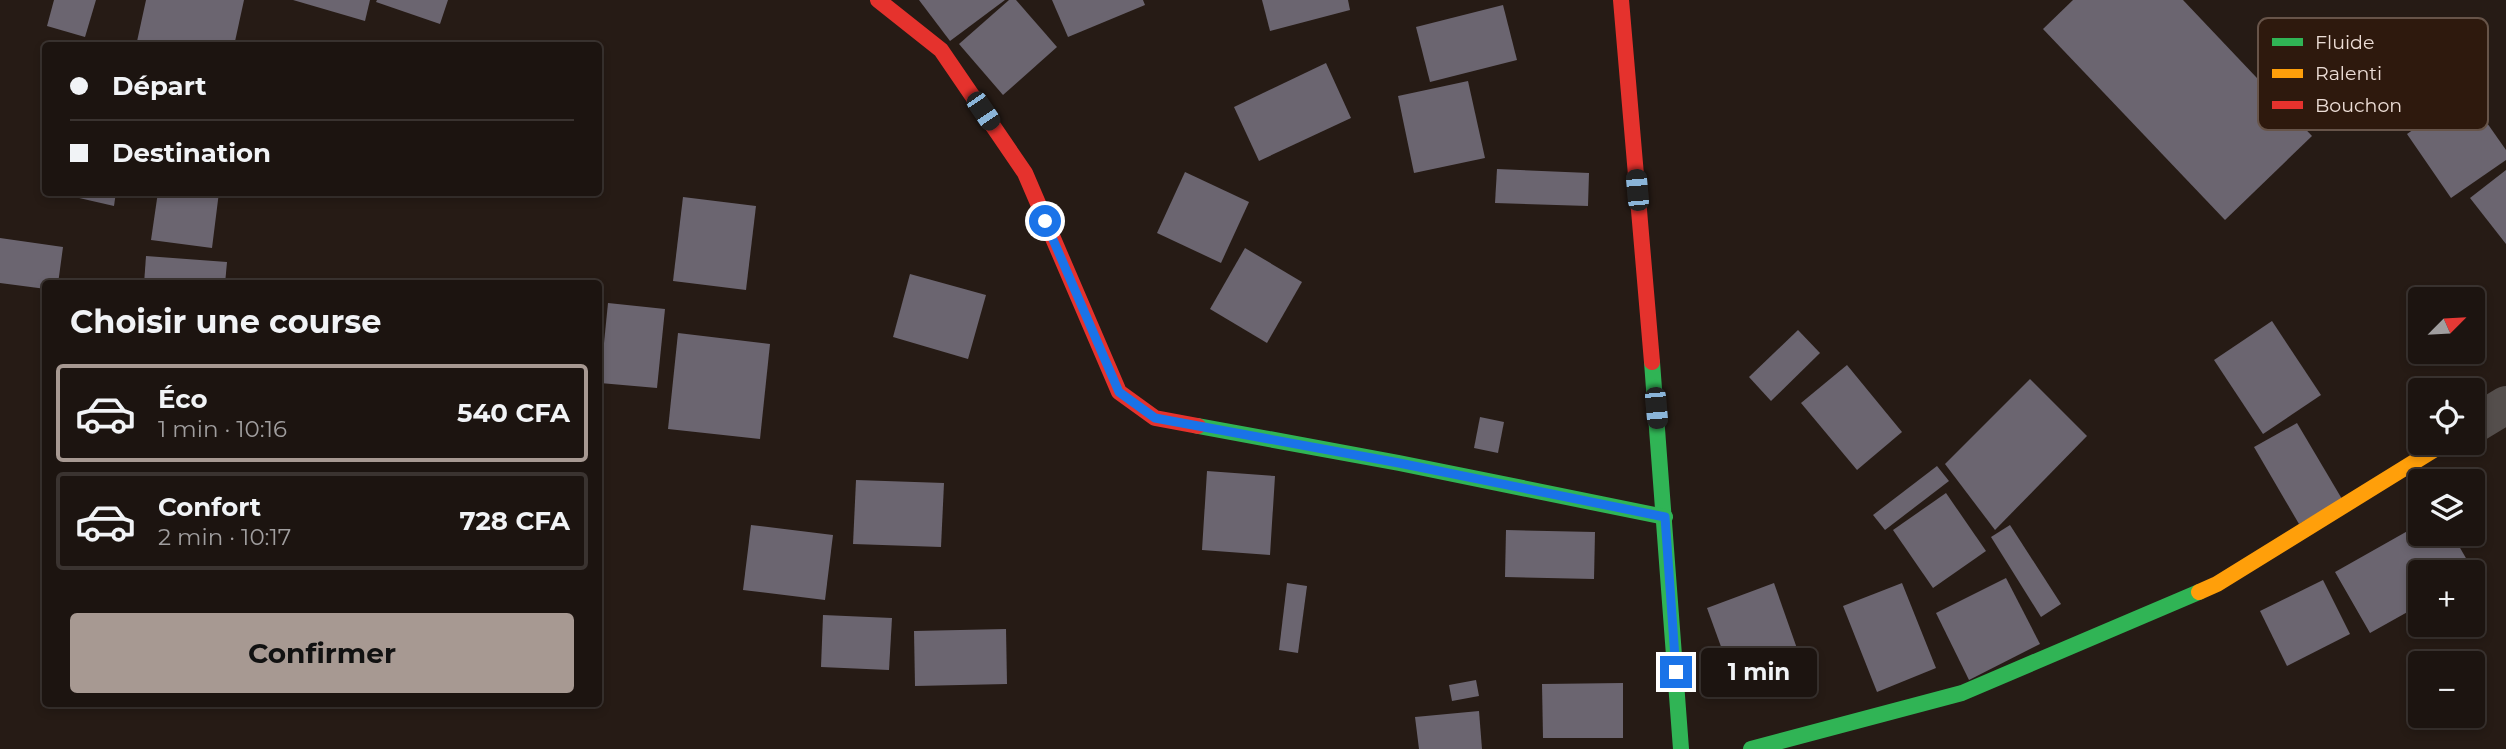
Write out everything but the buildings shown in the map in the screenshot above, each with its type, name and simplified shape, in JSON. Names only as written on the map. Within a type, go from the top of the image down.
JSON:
[{"type":"street","points":[[878,0],[941,50],[1025,173],[1119,392],[1155,418],[1665,517]]},
{"type":"street","points":[[1621,0],[1665,517],[1681,749]]},
{"type":"street","points":[[2485,418],[2506,405]]},
{"type":"street","points":[[1751,749],[1962,693],[2217,584],[2426,455]]},
{"type":"traffic: fast","points":[[1652,362],[1681,749]]},
{"type":"traffic: fast","points":[[1198,426],[1399,463],[1665,517]]},
{"type":"traffic: fast","points":[[1751,749],[1962,693],[2199,592]]},
{"type":"traffic: slow","points":[[2199,592],[2217,584],[2426,455]]},
{"type":"traffic: jam","points":[[878,0],[941,50],[1025,173],[1119,392],[1155,418],[1198,426]]},
{"type":"traffic: jam","points":[[1621,0],[1652,362]]},
{"type":"route","points":[[1045,221],[1119,392],[1155,418],[1399,463],[1665,517],[1676,672]]}]
